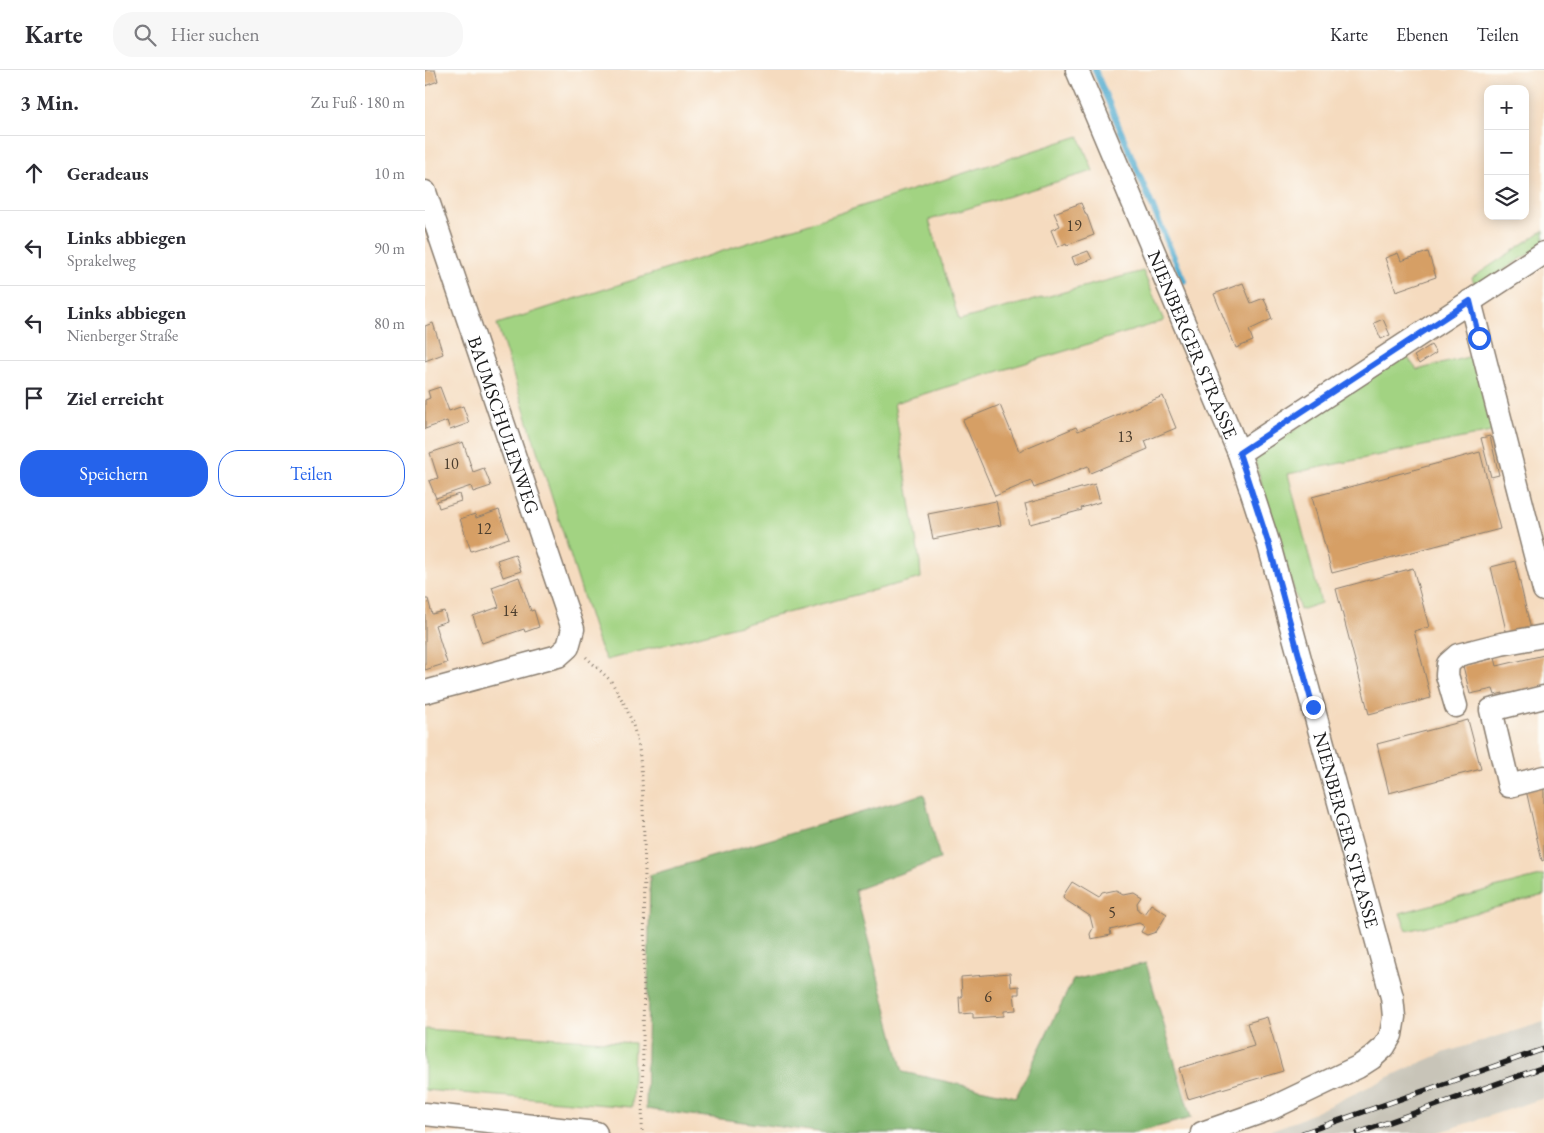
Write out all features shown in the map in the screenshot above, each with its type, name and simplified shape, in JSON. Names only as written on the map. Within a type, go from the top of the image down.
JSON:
[{"type":"street","name":"NIENBERGER STRASSE","points":[[1077,70],[1239,453],[1269,545],[1389,988],[1394,1017],[1391,1035],[1384,1047],[1358,1067],[1269,1109],[1202,1133]]},
{"type":"street","name":"BAUMSCHULENWEG","points":[[425,192],[573,628],[563,651]]},
{"type":"street","points":[[1239,453],[1544,253]]},
{"type":"street","points":[[1470,301],[1544,590]]},
{"type":"street","points":[[1456,706],[1447,675],[1448,664],[1457,655],[1544,636]]},
{"type":"street","points":[[425,692],[563,651]]},
{"type":"street","points":[[1544,697],[1491,710],[1509,786],[1544,777]]},
{"type":"street","points":[[425,1114],[596,1133]]},
{"type":"path","points":[[563,651],[590,660],[611,681],[626,708],[639,748],[642,777],[645,868],[641,1133]]},
{"type":"shaded area","points":[[1544,1022],[1544,1098],[1437,1133],[1263,1133],[1299,1120],[1443,1053]]},
{"type":"green space","points":[[1079,136],[1093,171],[929,220],[959,320],[1143,271],[1164,321],[894,403],[921,578],[606,660],[598,643],[497,324]]},
{"type":"green space","points":[[1544,230],[1544,244],[1476,288],[1472,278]]},
{"type":"green space","points":[[1405,354],[1417,370],[1476,355],[1496,431],[1288,474],[1321,603],[1300,610],[1254,458]]},
{"type":"green space","points":[[924,794],[940,859],[855,890],[903,1072],[1016,1097],[1073,980],[1146,963],[1191,1118],[1134,1133],[826,1133],[646,1109],[650,875]]},
{"type":"green space","points":[[1544,875],[1544,895],[1407,931],[1400,913]]},
{"type":"green space","points":[[425,1029],[634,1043],[632,1107],[425,1090]]},
{"type":"building","points":[[425,70],[435,70],[438,81],[425,86]]},
{"type":"building","points":[[1081,203],[1094,235],[1058,247],[1051,230],[1060,226],[1054,213]]},
{"type":"building","points":[[1088,251],[1092,259],[1075,265],[1072,257]]},
{"type":"building","points":[[1428,252],[1436,277],[1396,291],[1385,258],[1398,253],[1401,261]]},
{"type":"building","points":[[1243,283],[1251,303],[1264,298],[1272,319],[1249,330],[1253,341],[1236,348],[1214,294]]},
{"type":"building","points":[[1383,319],[1390,335],[1381,339],[1374,323]]},
{"type":"building","points":[[433,323],[443,354],[425,361],[425,326]]},
{"type":"building","points":[[1431,345],[1436,353],[1419,364],[1414,356]]},
{"type":"building","points":[[440,387],[449,411],[463,406],[469,423],[450,430],[447,421],[425,429],[425,400],[430,398],[428,391]]},
{"type":"building","points":[[1163,396],[1176,428],[1145,441],[1148,449],[1090,473],[1088,466],[1034,488],[1031,481],[995,496],[963,420],[1000,405],[1019,451],[1076,427],[1078,431]]},
{"type":"building","points":[[1490,436],[1499,475],[1491,477],[1481,438]]},
{"type":"building","points":[[463,442],[473,472],[484,468],[491,486],[473,492],[471,486],[436,498],[429,481],[438,478],[430,453]]},
{"type":"building","points":[[1480,452],[1500,529],[1332,573],[1312,497]]},
{"type":"building","points":[[1095,484],[1100,502],[1081,508],[1082,510],[1030,524],[1025,504]]},
{"type":"building","points":[[459,494],[461,501],[439,508],[437,501]]},
{"type":"building","points":[[996,501],[1001,525],[933,539],[928,514]]},
{"type":"building","points":[[499,510],[509,538],[471,551],[460,519],[475,514],[476,518]]},
{"type":"building","points":[[515,554],[521,571],[503,577],[497,560]]},
{"type":"building","points":[[1515,561],[1532,634],[1508,639],[1491,567]]},
{"type":"building","points":[[1413,568],[1429,627],[1414,631],[1431,698],[1369,714],[1336,589]]},
{"type":"building","points":[[519,577],[531,611],[534,610],[539,627],[525,632],[524,629],[482,643],[473,616],[499,607],[492,587]]},
{"type":"building","points":[[425,599],[428,599],[432,614],[444,611],[447,621],[435,625],[447,663],[425,670]]},
{"type":"building","points":[[1544,655],[1544,686],[1503,696],[1503,693],[1495,695],[1493,689],[1470,694],[1463,666],[1495,658],[1497,666]]},
{"type":"building","points":[[1468,720],[1481,769],[1389,793],[1377,744]]},
{"type":"building","points":[[1544,786],[1544,860],[1542,861],[1526,790]]},
{"type":"building","points":[[1072,882],[1099,898],[1102,893],[1116,890],[1123,894],[1133,892],[1141,897],[1137,903],[1138,910],[1144,914],[1151,904],[1167,914],[1156,932],[1147,935],[1141,932],[1144,926],[1139,923],[1110,930],[1111,935],[1091,939],[1090,934],[1093,928],[1090,916],[1064,899],[1063,896]]},
{"type":"building","points":[[1010,973],[1011,987],[1019,986],[1019,994],[1014,994],[1016,1010],[1004,1011],[1004,1016],[973,1018],[973,1013],[960,1014],[959,997],[962,997],[961,977]]},
{"type":"building","points":[[1267,1017],[1283,1071],[1188,1099],[1179,1068],[1254,1046],[1247,1023]]},
{"type":"waterway","points":[[1095,70],[1184,281]]},
{"type":"railway","points":[[1303,1133],[1544,1049]]},
{"type":"railway","points":[[1358,1133],[1544,1067]]},
{"type":"route","points":[[1313,707],[1269,545],[1239,453],[1470,301],[1479,338]]}]
